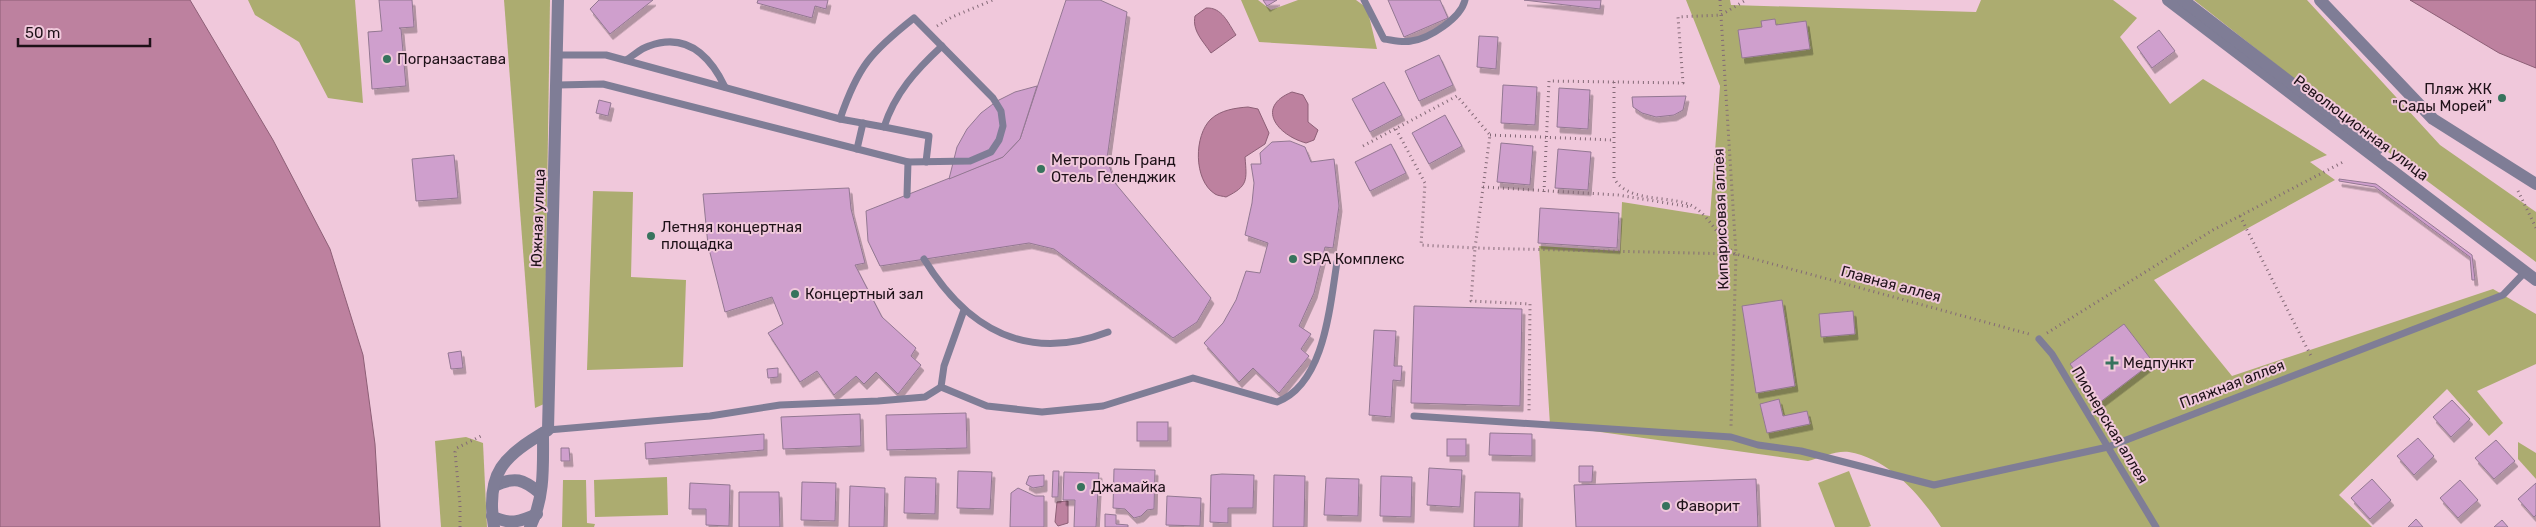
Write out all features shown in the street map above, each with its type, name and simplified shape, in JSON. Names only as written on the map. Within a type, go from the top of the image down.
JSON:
[{"type":"street","name":"Южная улица","points":[[530,527],[537,514],[543,483],[559,56],[558,0]]},
{"type":"street","name":"Революционная улица","points":[[2168,0],[2530,271]]},
{"type":"street","name":"Революционная улица","points":[[2183,0],[2530,271],[2536,280]]},
{"type":"street","points":[[2320,0],[2433,119],[2536,184]]},
{"type":"street","points":[[537,514],[522,521],[493,521],[490,501],[494,486],[510,455],[545,431]]},
{"type":"street","points":[[494,486],[506,481],[525,480],[540,493]]},
{"type":"lane","points":[[1364,0],[1384,39],[1411,42],[1444,27],[1464,6],[1465,0]]},
{"type":"lane","points":[[558,85],[603,84],[908,162],[978,160],[991,152],[1002,133],[1003,118],[998,104],[914,18],[888,38],[866,61],[851,87],[840,119]]},
{"type":"lane","points":[[626,60],[647,46],[665,42],[683,44],[700,52],[715,67],[725,87]]},
{"type":"lane","points":[[884,128],[890,110],[901,90],[920,67],[942,46]]},
{"type":"lane","points":[[559,56],[606,55],[840,119],[929,136],[926,162]]},
{"type":"lane","points":[[858,150],[862,123]]},
{"type":"lane","points":[[908,162],[908,195]]},
{"type":"lane","points":[[924,259],[941,286],[964,310],[1000,334],[1026,342],[1085,340],[1108,332]]},
{"type":"lane","points":[[940,387],[987,406],[1042,412],[1103,406],[1193,378],[1277,402],[1289,398],[1311,371],[1326,330],[1337,262]]},
{"type":"lane","name":"Пляжная аллея","points":[[1731,437],[1758,445],[1801,451],[1934,485],[2108,447],[2503,295],[2530,271]]},
{"type":"lane","points":[[545,431],[710,416],[780,405],[925,397],[940,387],[944,366],[964,310]]},
{"type":"lane","name":"Пионерская аллея","points":[[2038,339],[2052,354],[2156,527]]},
{"type":"lane","points":[[1414,416],[1731,437]]},
{"type":"path","points":[[928,32],[952,17],[994,0]]},
{"type":"path","name":"Кипарисовая аллея","points":[[1720,0],[1736,254],[1731,437]]},
{"type":"path","points":[[1544,192],[1549,81],[1683,83],[1678,17],[1721,15],[1746,0]]},
{"type":"path","points":[[1614,82],[1614,178],[1619,186],[1629,192],[1685,203],[1697,208],[1736,254]]},
{"type":"path","points":[[1363,146],[1457,96],[1490,135],[1613,140]]},
{"type":"path","name":"Главная аллея","points":[[1396,129],[1424,183],[1422,245],[1474,248],[1736,254],[2025,332],[2038,339]]},
{"type":"path","points":[[1490,135],[1474,248],[1471,301],[1530,304],[1529,414],[1550,425]]},
{"type":"path","points":[[2038,339],[2124,284],[2240,216],[2344,162]]},
{"type":"path","points":[[2503,164],[2536,228]]},
{"type":"path","points":[[1483,188],[1618,195],[1697,208]]},
{"type":"path","points":[[2240,216],[2317,367]]},
{"type":"path","points":[[460,527],[460,504],[455,452],[457,448],[482,436]]},
{"type":"shaded area","points":[[0,0],[190,0],[273,140],[330,249],[363,355],[375,444],[380,527],[0,527]]},
{"type":"shaded area","points":[[248,0],[355,0],[363,103],[328,98],[299,42],[255,15]]},
{"type":"shaded area","points":[[504,0],[550,0],[544,404],[535,408]]},
{"type":"shaded area","points":[[1241,0],[1258,0],[1271,10],[1298,0],[1356,0],[1367,8],[1377,49],[1259,42]]},
{"type":"shaded area","points":[[1686,0],[1730,0],[1731,5],[1976,12],[1981,0],[2113,0],[2137,18],[2120,37],[2170,104],[2203,79],[2327,155],[2310,162],[2335,180],[2154,280],[2232,376],[2493,289],[2536,314],[2536,364],[2477,391],[2503,423],[2489,436],[2447,389],[2339,495],[2372,527],[1941,527],[1923,502],[1890,470],[1864,456],[1849,452],[1834,453],[1808,461],[1550,425],[1539,246],[1620,251],[1622,202],[1710,216],[1720,86]]},
{"type":"shaded area","points":[[2194,0],[2307,0],[2440,145],[2536,212],[2536,262],[2372,140]]},
{"type":"shaded area","points":[[2410,0],[2536,0],[2536,68],[2499,53]]},
{"type":"shaded area","points":[[1206,8],[1212,8],[1220,13],[1236,35],[1211,53],[1199,36],[1194,21],[1195,16]]},
{"type":"shaded area","points":[[1292,92],[1303,95],[1308,104],[1308,122],[1318,130],[1314,140],[1306,143],[1286,134],[1274,120],[1274,105],[1281,98]]},
{"type":"shaded area","points":[[1248,107],[1258,109],[1269,133],[1265,144],[1245,157],[1246,177],[1239,189],[1226,197],[1215,194],[1203,179],[1200,168],[1198,157],[1201,136],[1205,126],[1219,113]]},
{"type":"shaded area","points":[[593,191],[633,192],[631,277],[686,280],[683,367],[587,370]]},
{"type":"shaded area","points":[[466,437],[483,443],[487,527],[441,527],[435,441]]},
{"type":"shaded area","points":[[2518,442],[2536,453],[2536,479],[2518,459]]},
{"type":"shaded area","points":[[1849,471],[1871,526],[1835,527],[1818,483]]},
{"type":"shaded area","points":[[667,477],[668,515],[595,517],[594,480]]},
{"type":"shaded area","points":[[563,480],[586,480],[587,523],[595,524],[594,527],[562,527]]},
{"type":"shaded area","points":[[1068,501],[1068,523],[1058,526],[1055,522],[1057,502]]},
{"type":"building","name":"Погранзастава","points":[[379,0],[412,0],[414,27],[399,28],[401,29],[406,86],[372,89],[368,32],[382,31]]},
{"type":"building","points":[[599,0],[653,0],[610,34],[590,9]]},
{"type":"building","points":[[758,0],[828,0],[826,9],[815,6],[812,18],[757,3]]},
{"type":"building","name":"Метрополь Гранд Отель Геленджик","points":[[1066,0],[1100,0],[1127,12],[1107,159],[1115,183],[1211,298],[1197,322],[1173,338],[1054,249],[1029,243],[880,266],[868,241],[866,211],[1003,157],[1020,139]]},
{"type":"building","points":[[1263,0],[1277,0],[1267,6]]},
{"type":"building","points":[[1388,0],[1440,0],[1448,18],[1404,37]]},
{"type":"building","points":[[1524,0],[1601,0],[1600,9]]},
{"type":"building","points":[[1775,19],[1776,25],[1806,21],[1810,49],[1742,58],[1738,30],[1762,27],[1761,21]]},
{"type":"building","points":[[2159,30],[2175,51],[2152,68],[2137,47]]},
{"type":"building","points":[[1479,36],[1498,37],[1496,69],[1477,67]]},
{"type":"building","points":[[1439,55],[1453,85],[1419,101],[1405,71]]},
{"type":"building","points":[[1384,82],[1402,115],[1370,132],[1352,99]]},
{"type":"building","points":[[1503,85],[1537,87],[1535,125],[1501,123]]},
{"type":"building","points":[[1037,86],[1020,139],[1003,157],[949,179],[957,147],[967,129],[981,113],[997,101],[1015,92]]},
{"type":"building","points":[[1559,88],[1590,90],[1588,129],[1557,127]]},
{"type":"building","points":[[1686,96],[1683,110],[1674,115],[1656,117],[1642,113],[1633,107],[1632,97]]},
{"type":"building","points":[[599,100],[611,103],[608,116],[596,113]]},
{"type":"building","points":[[1445,115],[1462,146],[1429,164],[1412,133]]},
{"type":"building","name":"SPA Комплекс","points":[[1290,141],[1305,147],[1311,162],[1334,159],[1339,206],[1333,248],[1325,247],[1314,293],[1299,326],[1311,334],[1301,349],[1309,356],[1279,393],[1253,368],[1239,382],[1204,343],[1223,323],[1236,300],[1246,271],[1260,273],[1268,243],[1245,235],[1254,183],[1251,164],[1261,164],[1260,153],[1272,142]]},
{"type":"building","points":[[1501,143],[1533,146],[1530,185],[1497,182]]},
{"type":"building","points":[[1391,144],[1406,173],[1370,191],[1355,162]]},
{"type":"building","points":[[1558,149],[1591,152],[1588,190],[1555,188]]},
{"type":"building","points":[[454,155],[458,198],[416,201],[412,159]]},
{"type":"building","points":[[2339,179],[2376,184],[2472,255],[2475,280],[2472,280],[2470,257],[2375,187],[2339,181]]},
{"type":"building","name":"Концертный зал","points":[[849,188],[851,209],[865,263],[855,265],[882,317],[916,348],[911,356],[921,365],[898,394],[876,372],[864,384],[856,376],[834,395],[817,371],[800,382],[768,333],[783,324],[772,297],[725,312],[708,245],[703,194]]},
{"type":"building","points":[[1540,208],[1619,213],[1617,248],[1538,243]]},
{"type":"building","points":[[1782,300],[1795,386],[1756,393],[1742,306]]},
{"type":"building","points":[[1414,306],[1522,309],[1520,406],[1411,403]]},
{"type":"building","points":[[1853,311],[1855,334],[1821,337],[1819,314]]},
{"type":"building","name":"Медпункт","points":[[2124,324],[2153,362],[2099,403],[2070,364]]},
{"type":"building","points":[[1374,330],[1396,331],[1394,366],[1402,366],[1401,381],[1393,380],[1391,417],[1369,415]]},
{"type":"building","points":[[461,351],[463,368],[451,369],[448,353]]},
{"type":"building","points":[[778,368],[778,377],[768,378],[767,369]]},
{"type":"building","points":[[1779,399],[1783,416],[1807,411],[1810,424],[1767,433],[1760,404]]},
{"type":"building","points":[[2452,400],[2470,419],[2451,437],[2433,417]]},
{"type":"building","points":[[966,413],[967,448],[887,450],[886,415]]},
{"type":"building","points":[[860,414],[861,446],[783,449],[781,417]]},
{"type":"building","points":[[1137,422],[1168,422],[1168,441],[1137,441]]},
{"type":"building","points":[[1490,433],[1532,434],[1532,456],[1489,455]]},
{"type":"building","points":[[764,434],[764,450],[646,459],[645,443]]},
{"type":"building","points":[[2418,438],[2434,456],[2414,475],[2397,456]]},
{"type":"building","points":[[1447,439],[1466,439],[1466,456],[1447,456]]},
{"type":"building","points":[[2496,440],[2515,461],[2494,479],[2475,458]]},
{"type":"building","points":[[561,448],[569,448],[570,461],[561,461]]},
{"type":"building","points":[[1579,466],[1593,466],[1592,482],[1579,482]]},
{"type":"building","points":[[1429,468],[1462,470],[1460,507],[1427,505]]},
{"type":"building","points":[[1114,469],[1155,470],[1154,509],[1147,510],[1141,516],[1134,518],[1125,509],[1113,508]]},
{"type":"building","points":[[958,471],[992,472],[990,509],[957,508]]},
{"type":"building","points":[[1053,471],[1059,471],[1058,497],[1052,497]]},
{"type":"building","name":"Джамайка","points":[[1064,472],[1099,473],[1096,527],[1074,527],[1075,500],[1063,500]]},
{"type":"building","points":[[1044,475],[1044,486],[1033,488],[1026,484],[1029,476]]},
{"type":"building","points":[[1211,475],[1254,475],[1253,508],[1228,508],[1228,523],[1210,522]]},
{"type":"building","points":[[1274,475],[1305,476],[1304,527],[1273,527]]},
{"type":"building","points":[[1381,476],[1412,477],[1411,517],[1380,516]]},
{"type":"building","points":[[905,477],[936,478],[935,514],[904,513]]},
{"type":"building","points":[[1326,478],[1359,479],[1358,516],[1324,515]]},
{"type":"building","name":"Фаворит","points":[[1756,479],[1758,527],[1576,527],[1574,485]]},
{"type":"building","points":[[2372,479],[2391,500],[2370,519],[2351,498]]},
{"type":"building","points":[[2460,480],[2478,500],[2458,518],[2440,498]]},
{"type":"building","points":[[802,482],[836,483],[835,521],[801,520]]},
{"type":"building","points":[[690,483],[730,485],[729,526],[706,525],[706,509],[689,509]]},
{"type":"building","points":[[2536,483],[2536,515],[2534,517],[2518,499]]},
{"type":"building","points":[[850,486],[885,488],[884,527],[849,527]]},
{"type":"building","points":[[1018,488],[1035,496],[1044,496],[1044,527],[1010,527],[1011,493]]},
{"type":"building","points":[[739,492],[779,492],[780,527],[739,527]]},
{"type":"building","points":[[1475,492],[1520,493],[1519,527],[1474,527]]},
{"type":"building","points":[[1167,496],[1201,498],[1200,526],[1166,525]]},
{"type":"building","points":[[1105,514],[1116,515],[1116,524],[1128,525],[1128,527],[1105,527]]},
{"type":"building","points":[[2416,519],[2423,527],[2408,527]]},
{"type":"building","points":[[2502,520],[2508,527],[2494,527]]},
{"type":"place","name":"Погранзастава","points":[[387,59]]},
{"type":"place","name":"Пляж ЖК \"Сады Морей\"","points":[[2502,98]]},
{"type":"place","name":"Метрополь Гранд Отель Геленджик","points":[[1041,169]]},
{"type":"place","name":"Летняя концертная площадка","points":[[651,236]]},
{"type":"place","name":"SPA Комплекс","points":[[1293,259]]},
{"type":"place","name":"Концертный зал","points":[[795,294]]},
{"type":"place","name":"Медпункт","points":[[2112,363]]},
{"type":"place","name":"Джамайка","points":[[1081,487]]},
{"type":"place","name":"Фаворит","points":[[1666,506]]}]
